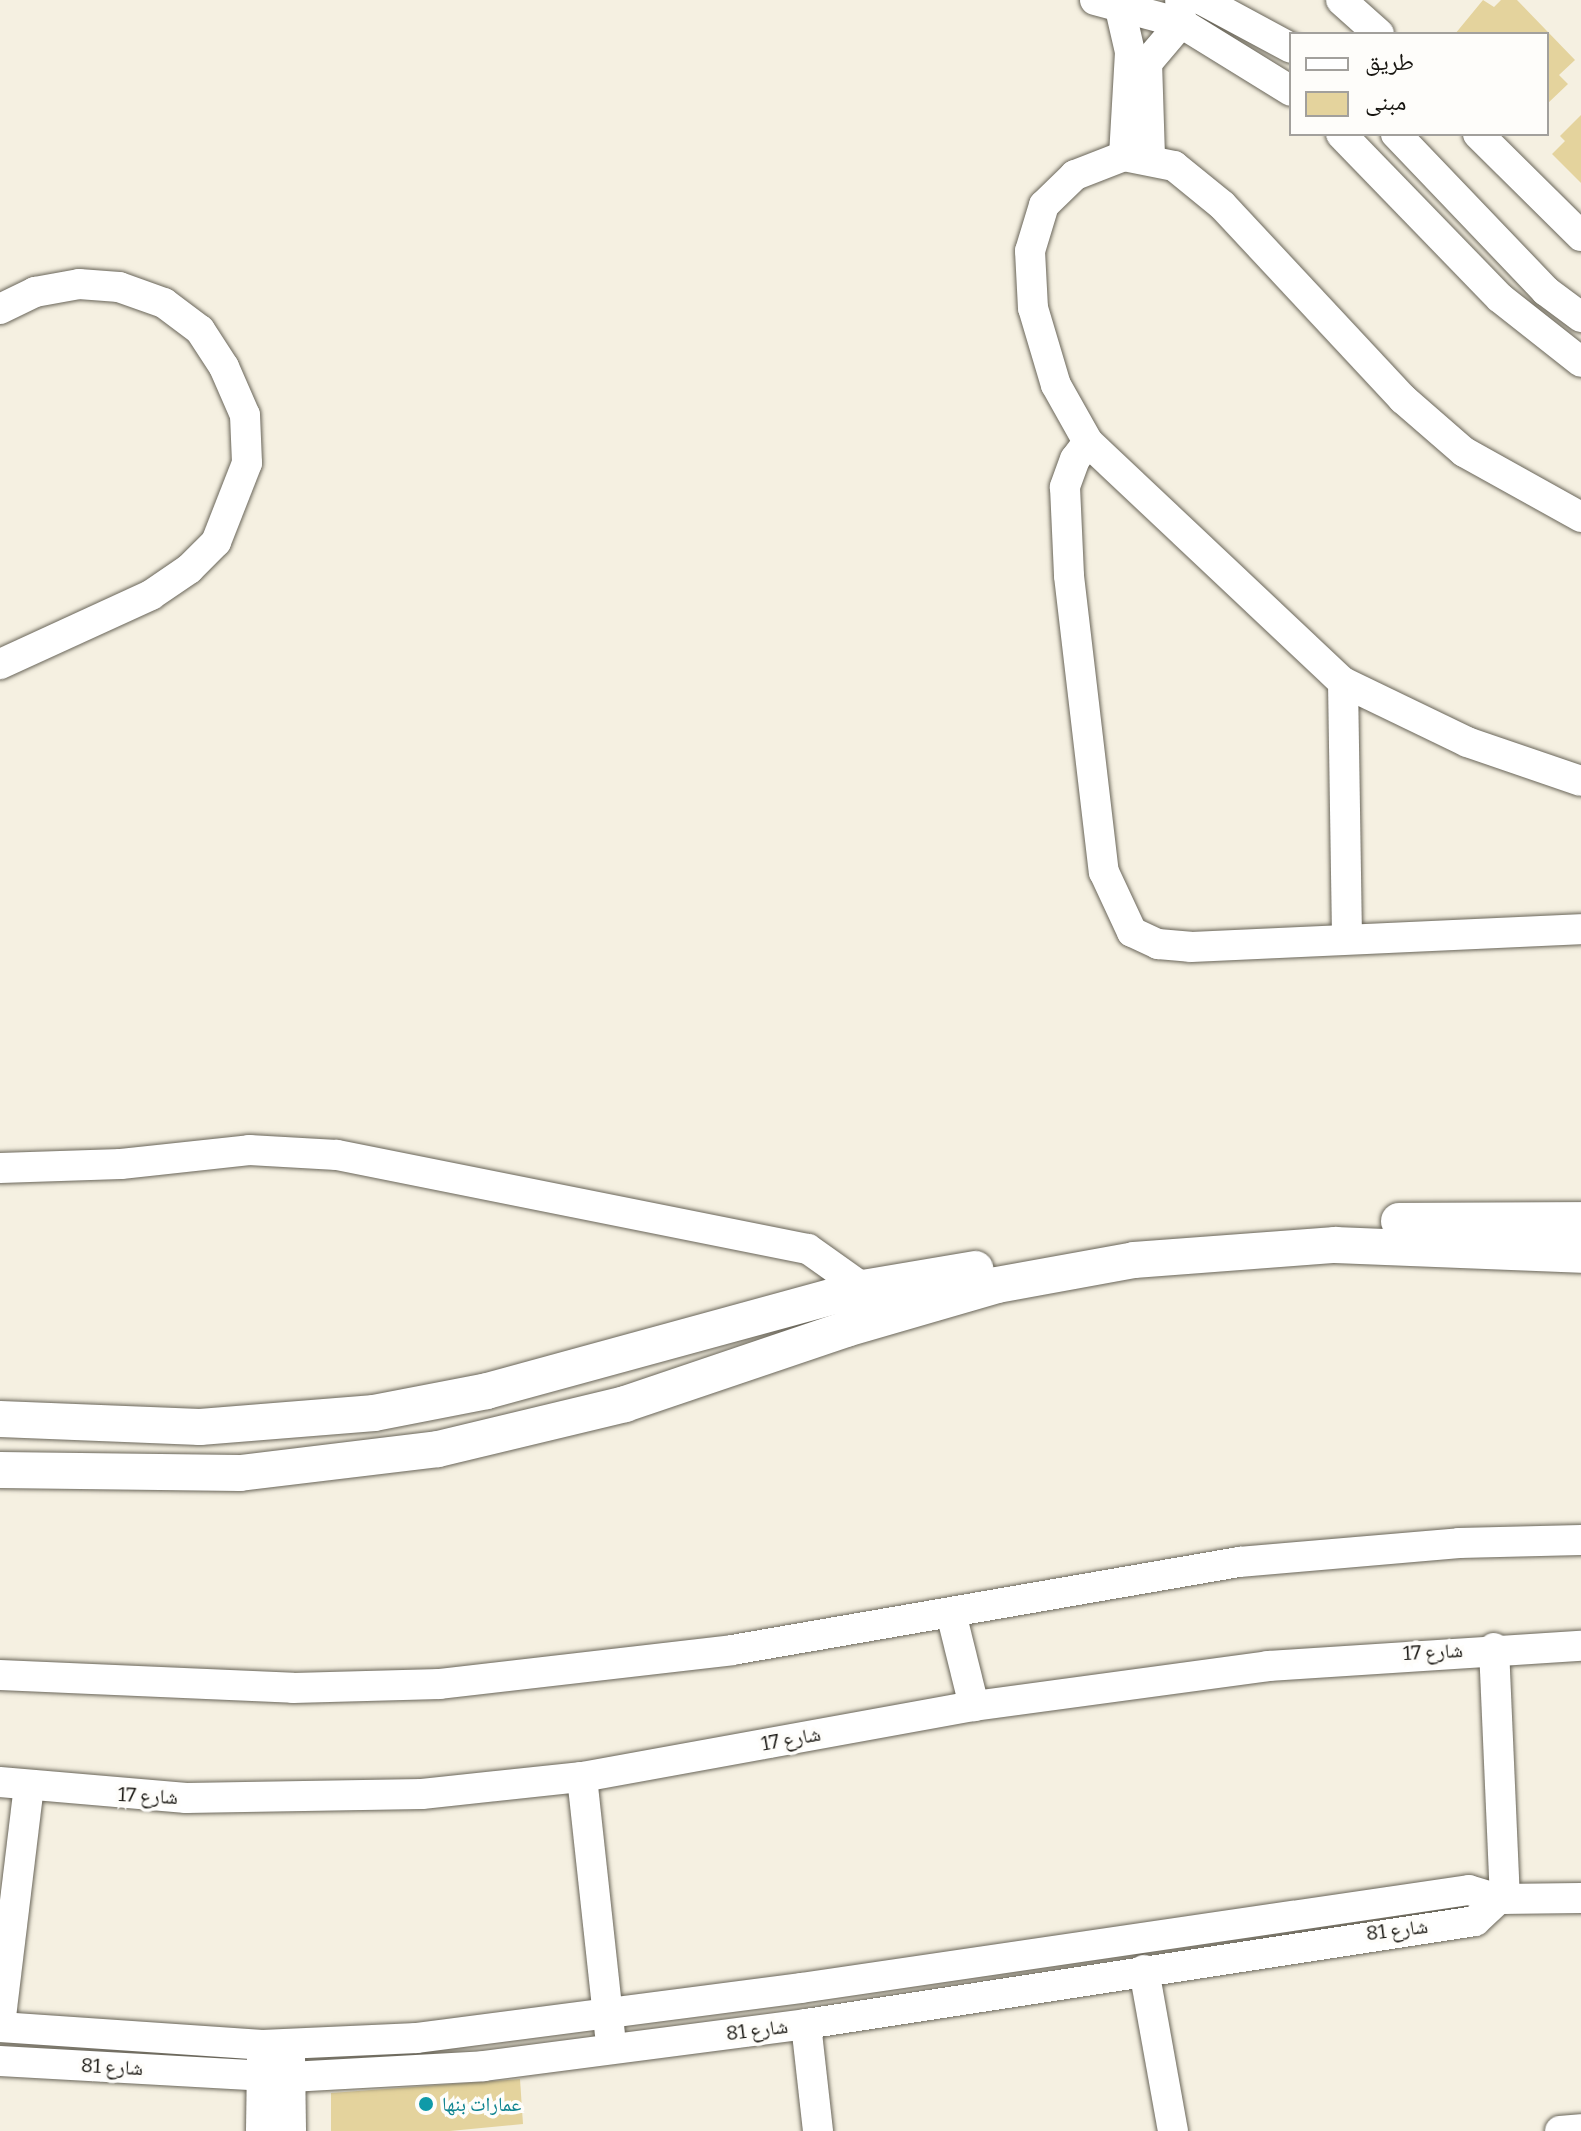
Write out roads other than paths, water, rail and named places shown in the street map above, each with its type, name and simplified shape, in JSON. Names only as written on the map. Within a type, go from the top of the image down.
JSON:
[{"type":"main road","points":[[0,1419],[200,1427],[374,1413],[528,1380],[863,1288],[1077,1249],[1218,1231],[1355,1222],[1581,1220]]},
{"type":"main road","points":[[0,1470],[240,1473],[438,1449],[625,1404],[846,1329],[997,1285],[1134,1260],[1350,1245],[1581,1255]]},
{"type":"street","points":[[1202,0],[1289,47]]},
{"type":"street","points":[[1341,0],[1377,32]]},
{"type":"street","points":[[1110,1],[1180,12],[1289,90]]},
{"type":"street","points":[[1110,1],[1130,52],[1137,157]]},
{"type":"street","points":[[1137,157],[1147,63],[1180,12]]},
{"type":"street","points":[[1343,136],[1500,298],[1573,350]]},
{"type":"street","points":[[1398,136],[1546,291],[1581,317]]},
{"type":"street","points":[[1480,136],[1581,236]]},
{"type":"street","points":[[1581,517],[1464,452],[1403,399],[1194,179],[1137,157],[1075,175],[1055,192],[1033,226],[1030,251],[1038,335],[1056,385],[1088,442],[1343,682],[1467,742],[1581,781]]},
{"type":"street","points":[[0,309],[35,292],[79,284],[119,287],[164,303],[200,330],[224,367],[245,415],[247,463],[216,542],[189,569],[151,595],[0,664]]},
{"type":"street","points":[[1088,442],[1075,459],[1065,487],[1069,576],[1104,872],[1115,904],[1132,932],[1158,944],[1190,947],[1581,929]]},
{"type":"street","points":[[1343,682],[1347,938]]},
{"type":"street","points":[[0,1168],[121,1164],[249,1150],[337,1155],[808,1249],[863,1288]]},
{"type":"street","points":[[0,1675],[293,1688],[440,1684],[732,1650],[1239,1562],[1443,1544],[1581,1540]]},
{"type":"street","points":[[951,1613],[974,1706]]},
{"type":"street","name":"شارع 17","points":[[14,1784],[281,1800],[422,1794],[582,1777],[974,1706],[1268,1666],[1494,1648],[1581,1646]]},
{"type":"street","points":[[1494,1648],[1502,1899]]},
{"type":"street","points":[[582,1777],[613,2048]]},
{"type":"street","points":[[0,2026],[14,1784]]},
{"type":"street","name":"شارع 81","points":[[0,2026],[276,2045],[464,2033],[989,1961],[1438,1894],[1480,1891],[1502,1899],[1581,1898]]},
{"type":"street","name":"شارع 81","points":[[0,2061],[276,2077],[433,2071],[806,2024],[1475,1921],[1502,1899]]},
{"type":"street","points":[[989,1961],[995,1994]]},
{"type":"street","points":[[1144,1970],[1173,2131]]},
{"type":"street","points":[[806,2024],[818,2131]]},
{"type":"street","points":[[261,2131],[276,2077],[276,2045]]},
{"type":"street","points":[[276,2077],[291,2131]]},
{"type":"street","points":[[1560,2131],[1581,2129]]},
{"type":"place","name":"عمارات بنها","points":[[426,2104]]}]
